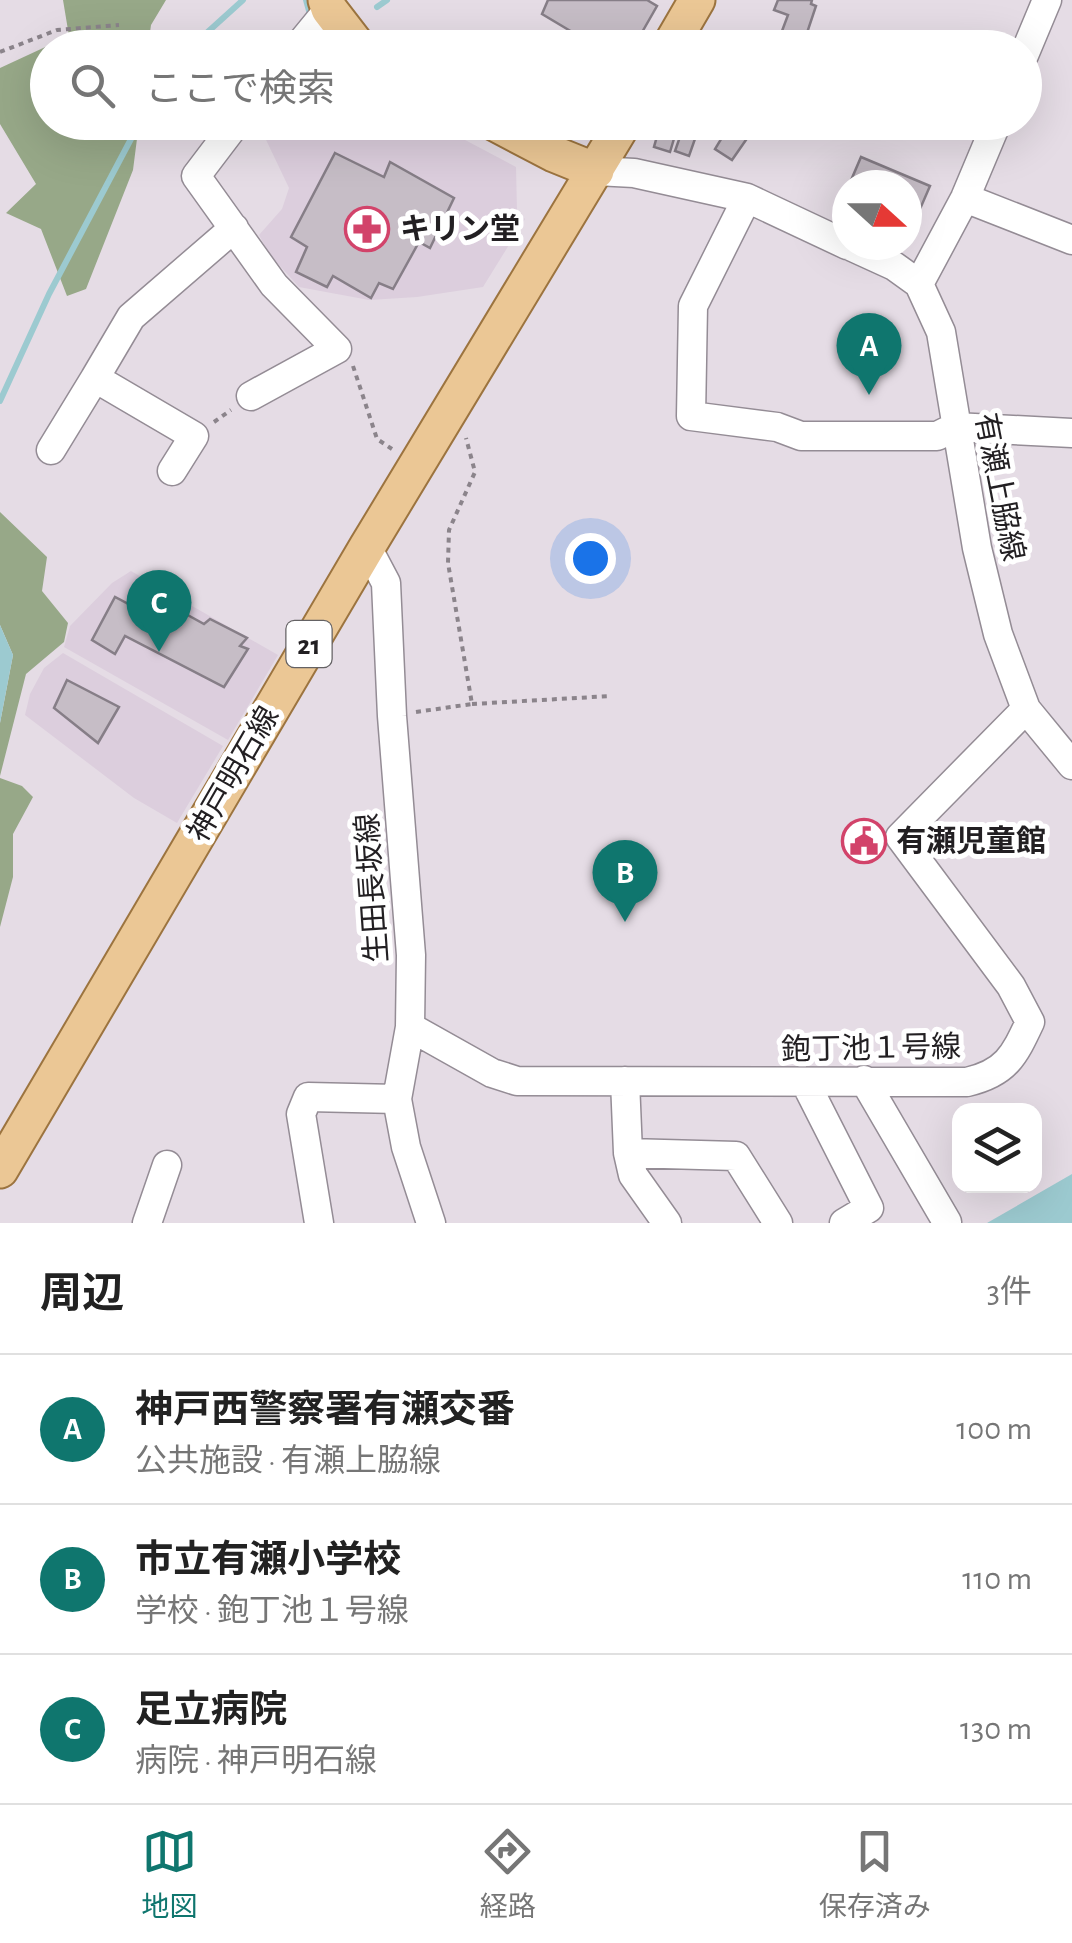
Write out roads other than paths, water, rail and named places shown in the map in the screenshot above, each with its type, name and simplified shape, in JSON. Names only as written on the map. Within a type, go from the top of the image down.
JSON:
[{"type":"main road","points":[[680,30],[697,0]]},
{"type":"main road","points":[[327,4],[346,30]]},
{"type":"main road","points":[[527,140],[596,171]]},
{"type":"main road","name":"神戸明石線","points":[[0,1170],[367,546],[614,140]]},
{"type":"street","points":[[1034,30],[1047,0]]},
{"type":"street","points":[[309,30],[327,4]]},
{"type":"street","points":[[224,140],[196,176],[274,285],[336,349],[251,396]]},
{"type":"street","points":[[881,260],[919,284],[965,198],[989,140]]},
{"type":"street","points":[[596,171],[634,173],[747,198],[832,238]]},
{"type":"street","points":[[747,198],[692,306],[691,416],[778,427],[802,436],[937,436],[955,427],[1072,433]]},
{"type":"street","points":[[965,198],[1072,240]]},
{"type":"street","points":[[51,450],[132,317],[234,228]]},
{"type":"street","name":"有瀬上脇線","points":[[919,284],[941,332],[977,548],[998,634],[1026,709],[1068,753]]},
{"type":"street","points":[[94,378],[194,436],[172,471]]},
{"type":"street","name":"生田長坂線","points":[[367,546],[386,583],[411,955],[410,1027],[397,1099],[423,1220]]},
{"type":"street","name":"鉋丁池１号線","points":[[410,1027],[492,1073],[518,1080],[967,1082],[990,1077],[1014,1056],[1030,1022],[1011,986],[900,837],[1026,709]]},
{"type":"street","points":[[864,1080],[947,1222]]},
{"type":"street","points":[[625,1081],[628,1153],[633,1174],[668,1223]]},
{"type":"street","points":[[805,1082],[869,1208],[844,1223]]},
{"type":"street","points":[[319,1223],[301,1114],[308,1097],[397,1099]]},
{"type":"street","points":[[628,1153],[736,1156],[778,1223]]},
{"type":"street","points":[[147,1223],[167,1165]]},
{"type":"water","points":[[0,625],[13,655],[0,723]]},
{"type":"water","points":[[1072,1174],[1072,1223],[987,1223],[1042,1193]]},
{"type":"waterway","points":[[210,30],[243,0]]},
{"type":"waterway","points":[[306,0],[311,18]]},
{"type":"waterway","points":[[377,7],[387,0]]},
{"type":"waterway","points":[[0,401],[49,294],[130,140]]},
{"type":"place","name":"キリン堂","points":[[367,229]]},
{"type":"place","name":"神戸西警察署有瀬交番","points":[[869,395]]},
{"type":"place","name":"足立病院","points":[[159,652]]},
{"type":"place","name":"有瀬児童館","points":[[864,841]]},
{"type":"place","name":"市立有瀬小学校","points":[[625,922]]}]
